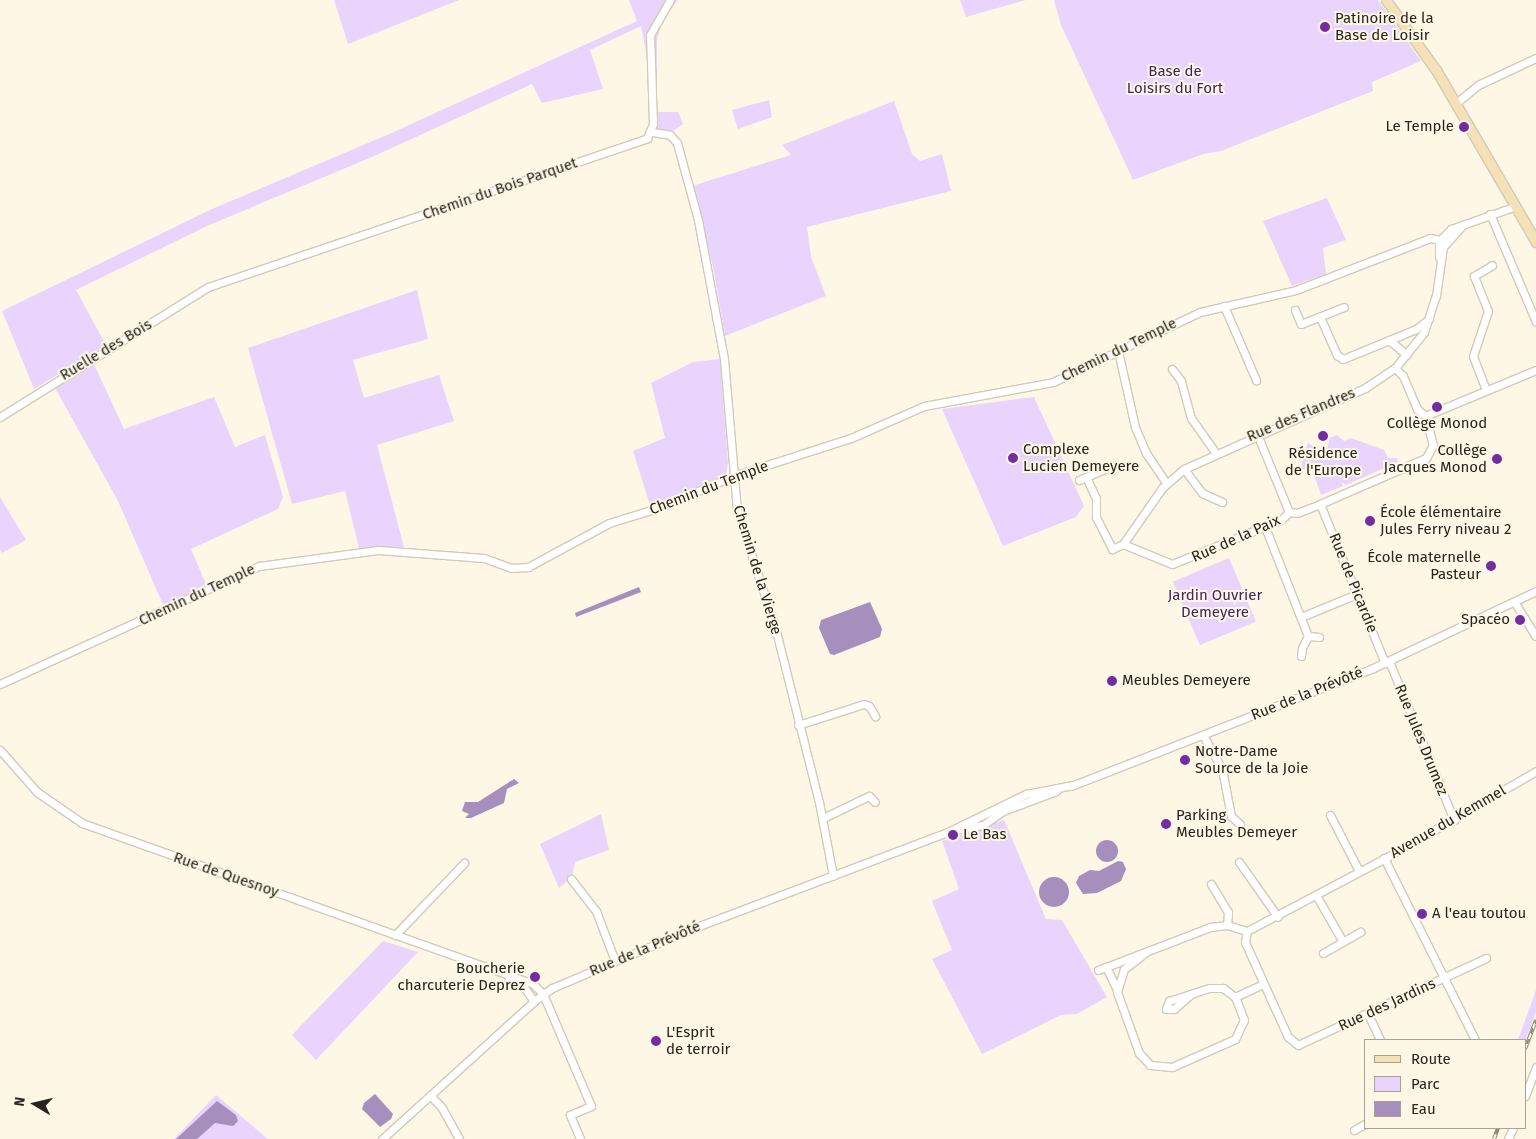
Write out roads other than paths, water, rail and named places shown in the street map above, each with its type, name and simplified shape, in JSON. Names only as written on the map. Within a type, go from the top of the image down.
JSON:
[{"type":"main road","points":[[1386,0],[1429,59],[1536,242]]},
{"type":"street","points":[[652,132],[650,35],[670,0]]},
{"type":"street","points":[[1456,103],[1478,85],[1536,58]]},
{"type":"street","name":"Chemin du Bois Parquet","points":[[214,285],[632,144],[652,132]]},
{"type":"street","name":"Chemin de la Vierge","points":[[652,132],[670,135],[679,147],[702,238],[725,365],[733,476],[739,516],[768,601],[822,818],[833,876]]},
{"type":"street","points":[[1440,245],[1451,229],[1516,206]]},
{"type":"street","points":[[1490,214],[1536,322]]},
{"type":"street","name":"Chemin du Temple","points":[[0,684],[121,631],[255,567],[378,550],[484,558],[507,568],[524,568],[603,526],[660,507],[733,476],[851,438],[936,402],[1053,382],[1179,320],[1224,306],[1301,288],[1419,242],[1440,245]]},
{"type":"street","name":"Rue des Flandres","points":[[1124,544],[1166,483],[1184,469],[1216,452],[1365,388],[1395,368],[1421,337],[1429,319],[1437,291],[1440,245]]},
{"type":"street","points":[[1486,390],[1474,356],[1488,311],[1474,276],[1477,272],[1492,266]]},
{"type":"street","name":"Ruelle des Bois","points":[[0,417],[214,285]]},
{"type":"street","points":[[1224,306],[1256,380]]},
{"type":"street","points":[[1295,310],[1301,324],[1344,307]]},
{"type":"street","points":[[1320,317],[1341,358],[1399,336],[1429,319]]},
{"type":"street","points":[[1398,344],[1399,336]]},
{"type":"street","points":[[1389,340],[1398,344],[1407,355]]},
{"type":"street","points":[[1118,351],[1135,427],[1148,458],[1166,483]]},
{"type":"street","name":"Rue de la Paix","points":[[1124,544],[1175,564],[1265,527],[1289,512],[1297,513],[1320,504],[1428,457],[1433,444],[1425,416],[1419,410],[1403,376],[1395,368]]},
{"type":"street","points":[[1172,369],[1180,381],[1192,419],[1216,452]]},
{"type":"street","points":[[1425,416],[1536,370]]},
{"type":"street","points":[[1257,434],[1289,512]]},
{"type":"street","points":[[1114,465],[1083,479],[1096,498],[1096,517],[1112,549],[1124,544]]},
{"type":"street","points":[[1184,469],[1202,493],[1222,502]]},
{"type":"street","name":"Rue de Picardie","points":[[1320,504],[1387,662]]},
{"type":"street","points":[[1265,527],[1308,636],[1302,648],[1301,656]]},
{"type":"street","name":"Rue de la Prévôté","points":[[382,1139],[542,994],[615,961],[950,831],[983,825],[1002,811],[1203,735],[1387,662],[1536,591]]},
{"type":"street","points":[[1301,617],[1358,594]]},
{"type":"street","points":[[1514,603],[1536,636]]},
{"type":"street","points":[[1308,636],[1319,637]]},
{"type":"street","name":"Rue Jules Drumez","points":[[1387,662],[1454,820]]},
{"type":"street","points":[[798,725],[864,704],[869,706],[875,716]]},
{"type":"street","points":[[1203,735],[1222,769],[1231,816],[1240,824]]},
{"type":"street","name":"Rue de Quesnoy","points":[[0,750],[37,792],[82,823],[524,980],[542,994]]},
{"type":"street","name":"Avenue du Kemmel","points":[[1247,931],[1278,917],[1454,820],[1536,771]]},
{"type":"street","points":[[822,818],[869,796],[875,802]]},
{"type":"street","points":[[1330,815],[1359,872]]},
{"type":"street","points":[[1384,858],[1474,1039]]},
{"type":"street","points":[[1239,862],[1278,917]]},
{"type":"street","points":[[395,935],[464,863]]},
{"type":"street","points":[[571,879],[596,911],[615,961]]},
{"type":"street","points":[[1211,884],[1228,912],[1227,925]]},
{"type":"street","points":[[1316,895],[1343,942]]},
{"type":"street","points":[[1098,970],[1210,927],[1227,925],[1247,931],[1246,947],[1263,984],[1235,997]]},
{"type":"street","points":[[1324,953],[1360,932]]},
{"type":"street","points":[[1117,988],[1124,969],[1146,952]]},
{"type":"street","name":"Rue des Jardins","points":[[1263,984],[1289,1040],[1295,1044],[1306,1043],[1486,958]]},
{"type":"street","name":"Rue de Quesnoy","points":[[475,963],[519,983],[534,1002]]},
{"type":"street","points":[[1106,967],[1117,988],[1120,1008],[1140,1056],[1150,1065],[1161,1068],[1172,1067],[1235,1039],[1244,1020],[1235,997],[1216,987],[1191,994]]},
{"type":"street","points":[[542,994],[591,1106],[570,1115],[580,1139]]},
{"type":"street","points":[[1368,1014],[1380,1039]]},
{"type":"street","points":[[1526,1093],[1536,1067]]},
{"type":"street","points":[[430,1096],[459,1139]]},
{"type":"street","points":[[1354,1130],[1364,1125]]},
{"type":"water","points":[[639,587],[641,592],[576,617],[575,613]]},
{"type":"water","points":[[870,602],[882,629],[880,637],[834,655],[830,654],[819,628],[821,620]]},
{"type":"water","points":[[514,779],[519,783],[507,789],[504,803],[471,818],[465,818],[469,814],[462,811],[465,802],[478,802]]},
{"type":"water","points":[[1107,840],[1117,847],[1118,851],[1111,861],[1107,862],[1097,855],[1096,851],[1103,841]]},
{"type":"water","points":[[1118,861],[1123,862],[1126,869],[1121,881],[1097,893],[1083,894],[1076,883],[1079,876],[1090,870],[1099,871]]},
{"type":"water","points":[[1054,877],[1060,878],[1068,886],[1068,898],[1060,906],[1054,907],[1048,906],[1040,898],[1039,892],[1040,886],[1048,878]]},
{"type":"water","points":[[375,1094],[393,1114],[391,1119],[380,1127],[362,1109],[364,1103]]},
{"type":"water","points":[[217,1101],[236,1115],[238,1121],[233,1126],[215,1123],[197,1139],[176,1139]]},
{"type":"railway","points":[[1526,1046],[1536,1020]]},
{"type":"railway","points":[[1494,1139],[1498,1129]]},
{"type":"place","name":"Patinoire de la Base de Loisir","points":[[1325,27]]},
{"type":"place","name":"Le Temple","points":[[1464,127]]},
{"type":"place","name":"Collège Monod","points":[[1437,407]]},
{"type":"place","name":"Résidence de l'Europe","points":[[1323,436]]},
{"type":"place","name":"Complexe Lucien Demeyere","points":[[1013,458]]},
{"type":"place","name":"Collège Jacques Monod","points":[[1497,459]]},
{"type":"place","name":"École élémentaire Jules Ferry niveau 2","points":[[1370,521]]},
{"type":"place","name":"École maternelle Pasteur","points":[[1491,566]]},
{"type":"place","name":"Spacéo","points":[[1520,620]]},
{"type":"place","name":"Meubles Demeyere","points":[[1112,681]]},
{"type":"place","name":"Notre-Dame Source de la Joie","points":[[1185,760]]},
{"type":"place","name":"Parking Meubles Demeyer","points":[[1166,824]]},
{"type":"place","name":"Le Bas","points":[[953,835]]},
{"type":"place","name":"A l'eau toutou","points":[[1422,914]]},
{"type":"place","name":"Boucherie charcuterie Deprez","points":[[535,977]]},
{"type":"place","name":"L'Esprit de terroir","points":[[656,1041]]},
{"type":"park label","name":"Base de Loisirs du Fort","points":[[1175,80]]},
{"type":"park label","name":"Jardin Ouvrier Demeyere","points":[[1215,604]]}]
